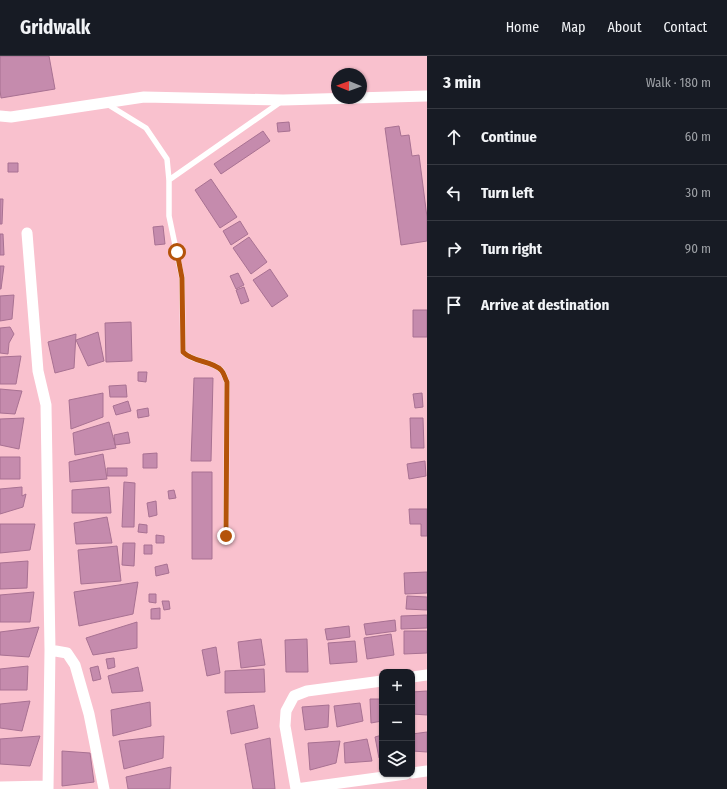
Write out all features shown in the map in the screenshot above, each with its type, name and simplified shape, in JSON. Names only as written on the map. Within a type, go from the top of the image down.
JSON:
[{"type":"street","points":[[0,116],[11,117],[144,97],[283,100],[427,96]]},
{"type":"street","points":[[0,787],[48,788],[50,650],[46,405],[38,371],[27,233]]},
{"type":"street","points":[[50,650],[67,653],[75,665],[89,714],[104,789]]},
{"type":"street","points":[[415,677],[427,675]]},
{"type":"street","points":[[379,681],[307,691],[294,696],[286,711],[285,726],[296,789],[384,777]]},
{"type":"street","points":[[415,773],[427,771]]},
{"type":"lane","points":[[169,180],[283,100]]},
{"type":"lane","points":[[105,103],[146,128],[167,159],[169,180],[169,216],[182,278],[183,352],[189,358],[204,362],[222,370],[227,382],[226,536]]},
{"type":"building","points":[[0,56],[49,56],[55,89],[1,98]]},
{"type":"building","points":[[289,122],[290,131],[278,132],[277,123]]},
{"type":"building","points":[[399,126],[401,136],[409,135],[412,156],[419,155],[427,217],[427,241],[401,245],[385,128]]},
{"type":"building","points":[[263,131],[270,141],[221,174],[214,164]]},
{"type":"building","points":[[8,163],[18,163],[18,172],[8,172]]},
{"type":"building","points":[[211,179],[237,217],[220,228],[195,190]]},
{"type":"building","points":[[0,199],[3,199],[2,224],[0,224]]},
{"type":"building","points":[[240,221],[248,234],[231,245],[223,231]]},
{"type":"building","points":[[163,226],[165,244],[155,245],[153,227]]},
{"type":"building","points":[[0,234],[3,234],[4,255],[0,255]]},
{"type":"building","points":[[249,237],[267,262],[251,274],[233,248]]},
{"type":"building","points":[[0,266],[4,266],[1,289],[0,289]]},
{"type":"building","points":[[270,269],[288,296],[272,307],[253,280]]},
{"type":"building","points":[[238,273],[244,285],[236,289],[230,276]]},
{"type":"building","points":[[244,287],[249,301],[241,304],[236,290]]},
{"type":"building","points":[[14,295],[12,319],[0,321],[0,296]]},
{"type":"building","points":[[413,310],[427,310],[427,337],[413,337]]},
{"type":"building","points":[[131,322],[132,361],[106,362],[105,323]]},
{"type":"building","points":[[10,327],[14,334],[9,343],[8,354],[0,353],[0,328]]},
{"type":"building","points":[[98,332],[104,361],[88,366],[76,340]]},
{"type":"building","points":[[76,334],[74,368],[55,373],[48,342]]},
{"type":"building","points":[[21,356],[16,384],[0,384],[0,357]]},
{"type":"building","points":[[138,372],[147,372],[146,382],[138,381]]},
{"type":"building","points":[[194,378],[213,378],[211,461],[191,461]]},
{"type":"building","points":[[126,385],[127,397],[110,397],[109,386]]},
{"type":"building","points":[[0,389],[22,391],[15,414],[0,413]]},
{"type":"building","points":[[103,393],[103,417],[71,429],[69,400]]},
{"type":"building","points":[[422,393],[423,407],[415,408],[413,394]]},
{"type":"building","points":[[128,401],[131,411],[116,415],[113,406]]},
{"type":"building","points":[[148,408],[149,416],[138,418],[137,410]]},
{"type":"building","points":[[24,418],[19,449],[0,445],[0,419]]},
{"type":"building","points":[[410,418],[423,418],[424,448],[411,448]]},
{"type":"building","points":[[109,422],[116,448],[75,455],[73,433]]},
{"type":"building","points":[[128,432],[130,443],[115,445],[114,435]]},
{"type":"building","points":[[157,453],[157,468],[143,468],[143,454]]},
{"type":"building","points":[[103,454],[107,479],[70,482],[69,462]]},
{"type":"building","points":[[0,457],[20,457],[20,479],[0,479]]},
{"type":"building","points":[[425,461],[426,476],[409,479],[407,464]]},
{"type":"building","points":[[107,468],[127,468],[127,476],[107,476]]},
{"type":"building","points":[[192,472],[212,472],[212,559],[192,559]]},
{"type":"building","points":[[124,482],[135,483],[134,527],[122,527]]},
{"type":"building","points":[[22,487],[22,496],[26,494],[23,507],[0,514],[0,489]]},
{"type":"building","points":[[109,487],[111,513],[72,513],[72,490]]},
{"type":"building","points":[[174,490],[176,498],[169,499],[168,491]]},
{"type":"building","points":[[156,501],[157,515],[149,517],[147,503]]},
{"type":"building","points":[[409,509],[427,509],[427,536],[421,536],[421,524],[410,524]]},
{"type":"building","points":[[107,517],[112,543],[76,544],[74,523]]},
{"type":"building","points":[[0,524],[35,524],[30,550],[0,553]]},
{"type":"building","points":[[139,524],[147,525],[147,533],[138,532]]},
{"type":"building","points":[[156,535],[164,536],[164,543],[156,543]]},
{"type":"building","points":[[123,543],[135,543],[134,566],[122,565]]},
{"type":"building","points":[[144,545],[152,545],[152,554],[144,554]]},
{"type":"building","points":[[117,546],[121,581],[81,584],[78,550]]},
{"type":"building","points":[[28,561],[27,588],[0,589],[0,563]]},
{"type":"building","points":[[167,564],[169,573],[156,576],[155,567]]},
{"type":"building","points":[[427,572],[427,593],[405,594],[404,573]]},
{"type":"building","points":[[138,582],[133,614],[79,626],[74,592]]},
{"type":"building","points":[[34,592],[30,622],[0,622],[0,595]]},
{"type":"building","points":[[149,594],[156,594],[156,603],[149,602]]},
{"type":"building","points":[[407,596],[427,597],[427,610],[406,609]]},
{"type":"building","points":[[162,601],[169,601],[170,609],[164,610]]},
{"type":"building","points":[[160,608],[160,619],[151,619],[151,609]]},
{"type":"building","points":[[427,615],[427,628],[401,629],[401,616]]},
{"type":"building","points":[[395,620],[396,631],[366,635],[364,624]]},
{"type":"building","points":[[137,622],[137,648],[93,655],[86,638]]},
{"type":"building","points":[[349,626],[350,637],[327,640],[325,629]]},
{"type":"building","points":[[39,627],[29,657],[0,655],[0,632]]},
{"type":"building","points":[[404,631],[427,631],[427,653],[404,654]]},
{"type":"building","points":[[391,634],[394,655],[367,659],[364,638]]},
{"type":"building","points":[[261,639],[265,665],[241,668],[238,642]]},
{"type":"building","points":[[307,639],[308,672],[286,672],[285,640]]},
{"type":"building","points":[[355,641],[357,662],[330,664],[328,643]]},
{"type":"building","points":[[216,647],[220,673],[207,676],[202,650]]},
{"type":"building","points":[[114,658],[115,667],[108,669],[106,659]]},
{"type":"building","points":[[28,666],[27,690],[0,690],[0,669]]},
{"type":"building","points":[[98,666],[101,679],[93,681],[90,668]]},
{"type":"building","points":[[138,667],[143,691],[112,693],[108,676]]},
{"type":"building","points":[[264,669],[265,692],[225,693],[225,671]]},
{"type":"building","points":[[427,691],[427,715],[415,714],[415,692]]},
{"type":"building","points":[[370,699],[379,699],[379,722],[371,723]]},
{"type":"building","points":[[30,701],[22,731],[0,728],[0,704]]},
{"type":"building","points":[[150,702],[151,726],[113,736],[111,710]]},
{"type":"building","points":[[360,703],[363,721],[337,727],[334,706]]},
{"type":"building","points":[[254,705],[258,728],[231,734],[227,711]]},
{"type":"building","points":[[329,705],[328,727],[305,730],[302,707]]},
{"type":"building","points":[[427,732],[427,752],[415,751],[415,734]]},
{"type":"building","points":[[40,736],[30,766],[0,764],[0,739]]},
{"type":"building","points":[[164,736],[163,758],[124,769],[119,741]]},
{"type":"building","points":[[379,736],[379,758],[375,737]]},
{"type":"building","points":[[270,738],[275,789],[253,789],[245,744]]},
{"type":"building","points":[[367,739],[372,761],[345,763],[344,743]]},
{"type":"building","points":[[340,741],[336,763],[310,770],[308,743]]},
{"type":"building","points":[[62,751],[90,753],[94,782],[62,786]]},
{"type":"building","points":[[171,767],[170,789],[128,789],[126,777]]},
{"type":"route","points":[[177,252],[182,278],[183,352],[189,358],[204,362],[222,370],[227,382],[226,536]]}]
